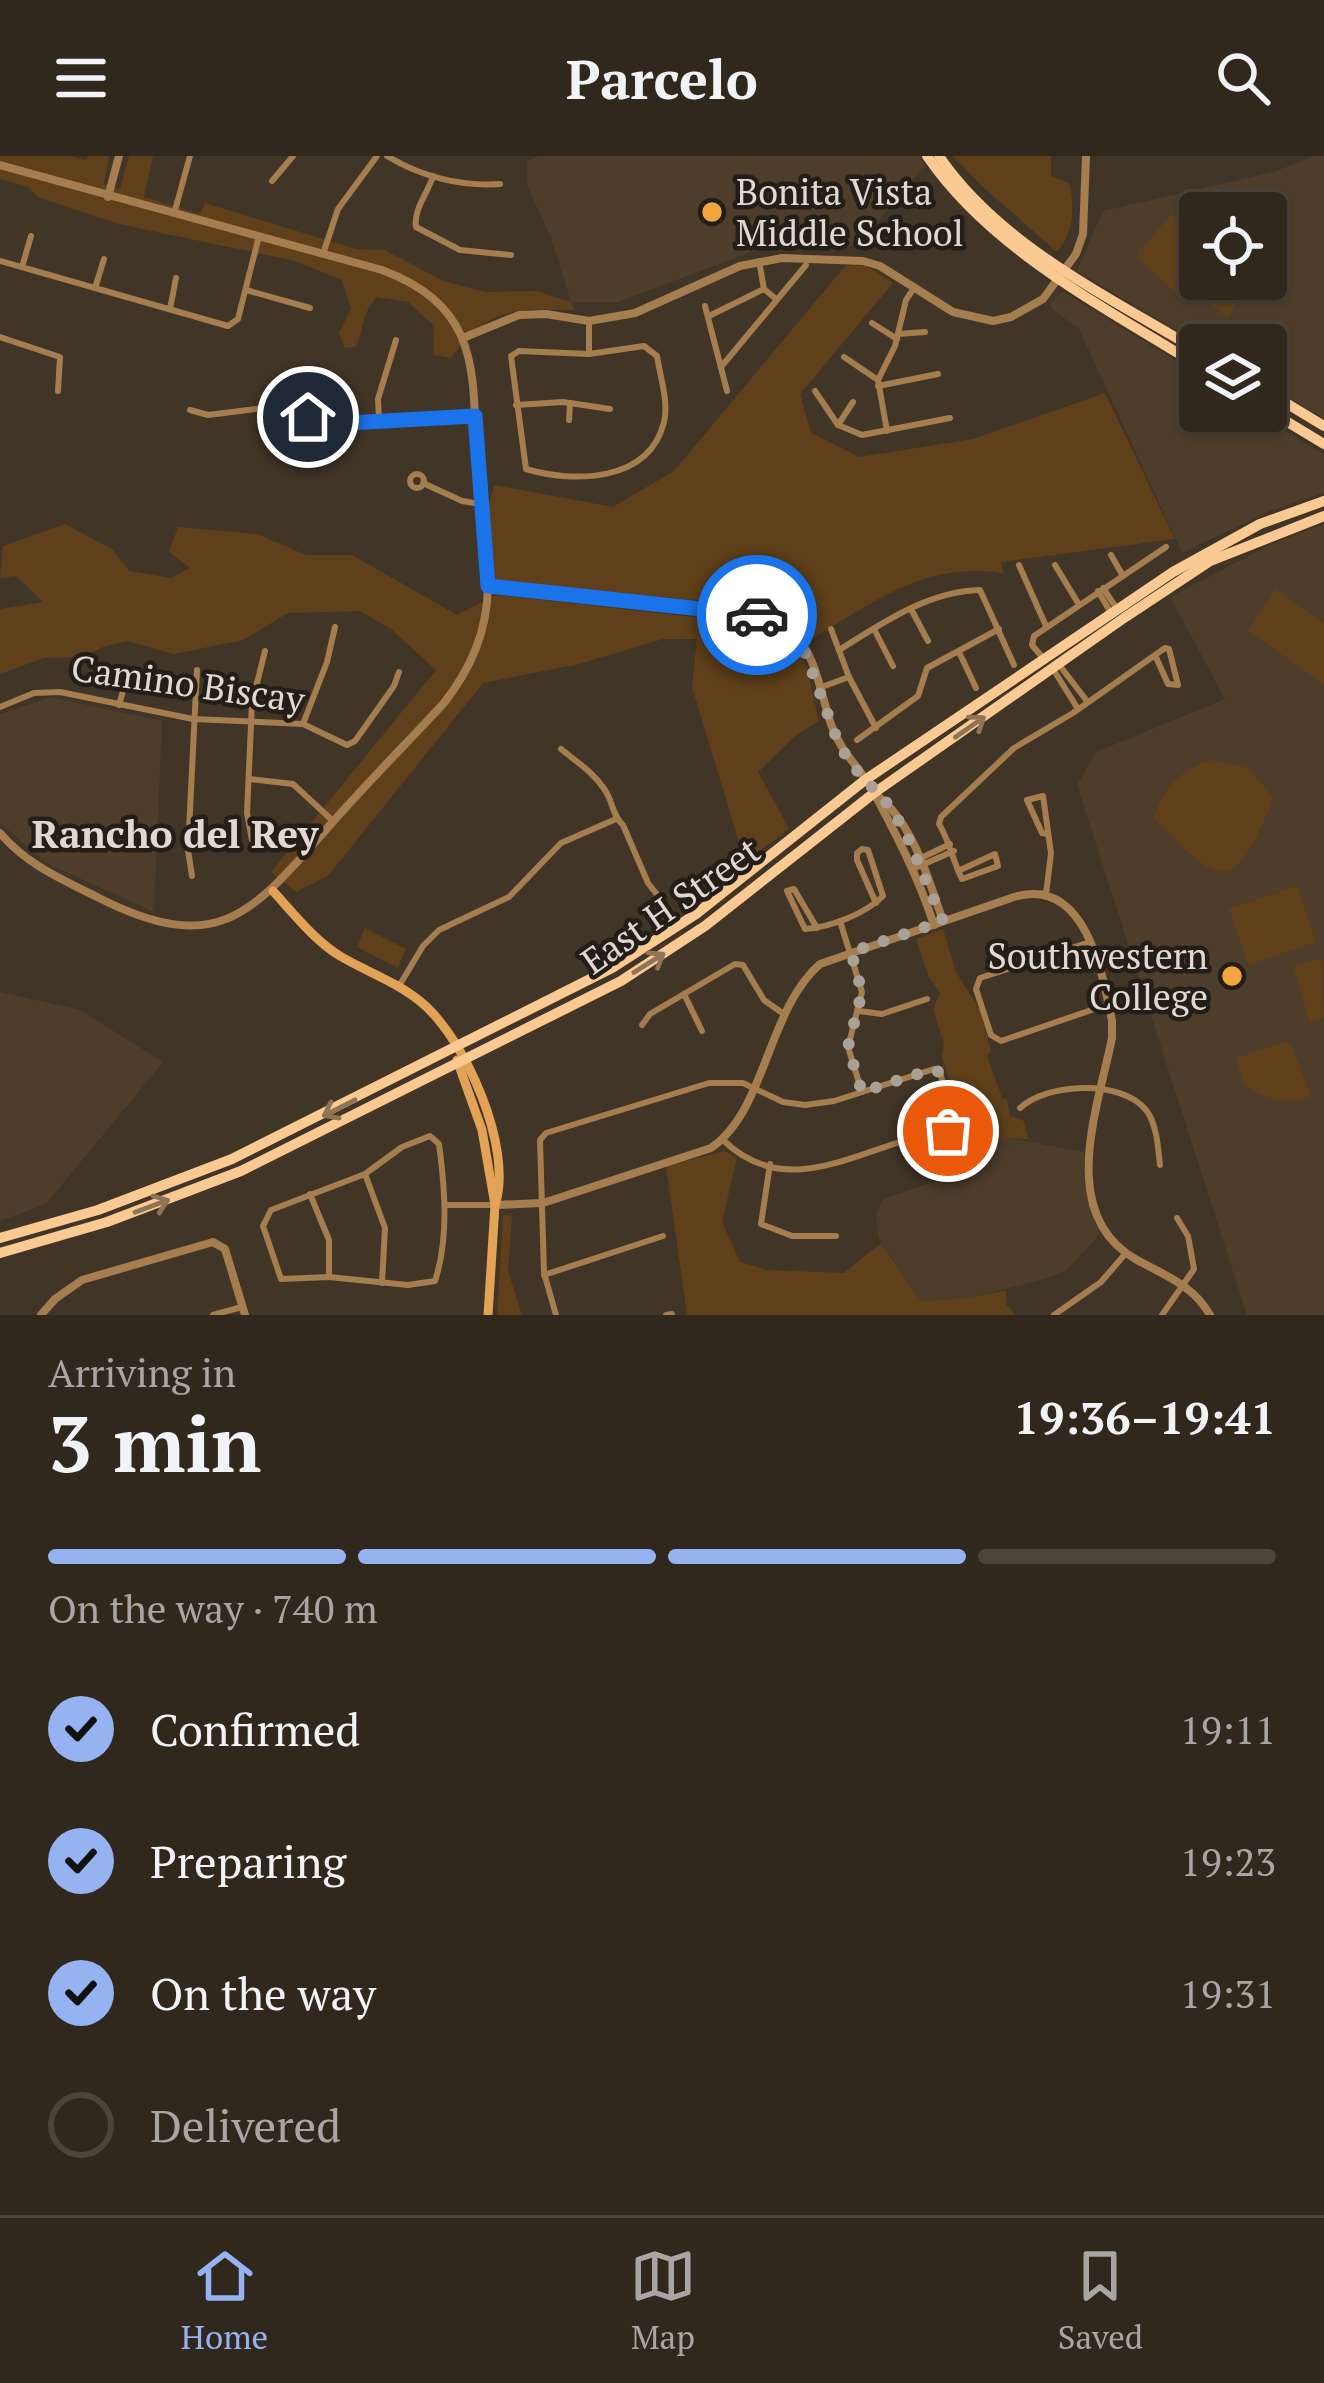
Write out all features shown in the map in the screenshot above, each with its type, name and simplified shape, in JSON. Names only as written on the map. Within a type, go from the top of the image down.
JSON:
[{"type":"main road","points":[[927,156],[965,207],[1179,353]]},
{"type":"main road","points":[[939,156],[973,200],[1064,274],[1179,340]]},
{"type":"main road","points":[[1287,404],[1324,426]]},
{"type":"main road","points":[[1287,422],[1324,444]]},
{"type":"main road","name":"East H Street","points":[[0,1238],[98,1210],[232,1159],[612,968],[680,924],[865,780],[1114,611],[1260,524],[1324,501]]},
{"type":"main road","name":"East H Street","points":[[0,1252],[107,1222],[193,1191],[299,1144],[586,1000],[668,951],[874,793],[1210,562],[1324,516]]},
{"type":"main road","points":[[273,891],[338,955],[423,1003],[456,1048],[482,1130],[495,1205],[488,1315]]},
{"type":"street","points":[[108,197],[119,156]]},
{"type":"street","points":[[174,214],[190,156]]},
{"type":"street","points":[[272,181],[293,156]]},
{"type":"street","points":[[323,254],[338,208],[377,156]]},
{"type":"street","points":[[386,156],[433,176],[500,184]]},
{"type":"street","points":[[463,338],[526,314],[589,322],[635,314],[759,260],[850,258],[880,266],[953,312],[993,321],[1032,307],[1064,274],[1083,234],[1086,156]]},
{"type":"street","points":[[0,165],[382,270],[422,290],[443,308],[463,338],[473,370],[488,586],[479,644],[460,681],[259,903],[220,922],[162,925],[122,910],[32,863],[0,833]]},
{"type":"street","points":[[433,176],[416,212],[416,227],[460,250],[512,255]]},
{"type":"street","points":[[22,267],[31,236]]},
{"type":"street","points":[[0,261],[228,326],[238,319],[259,236]]},
{"type":"street","points":[[95,288],[104,259]]},
{"type":"street","points":[[759,260],[764,290],[776,298]]},
{"type":"street","points":[[722,367],[806,265]]},
{"type":"street","points":[[170,309],[176,278]]},
{"type":"street","points":[[887,431],[878,383],[914,288]]},
{"type":"street","points":[[246,290],[310,308]]},
{"type":"street","points":[[710,316],[764,290]]},
{"type":"street","points":[[705,306],[727,391]]},
{"type":"street","points":[[589,322],[589,353]]},
{"type":"street","points":[[872,323],[897,336],[925,332]]},
{"type":"street","points":[[0,337],[60,356],[58,391]]},
{"type":"street","points":[[379,421],[378,399],[396,340]]},
{"type":"street","points":[[644,346],[655,352],[666,415],[661,433],[642,455],[619,470],[585,480],[526,469],[509,362],[514,352],[589,353],[644,346]]},
{"type":"street","points":[[844,357],[878,383],[938,374]]},
{"type":"street","points":[[815,391],[838,425],[862,435],[950,418]]},
{"type":"street","points":[[838,425],[853,401]]},
{"type":"street","points":[[516,405],[570,403],[610,409]]},
{"type":"street","points":[[569,420],[570,403]]},
{"type":"street","points":[[190,410],[208,415],[269,407],[332,423],[475,416]]},
{"type":"street","points":[[423,483],[462,501],[481,504]]},
{"type":"street","points":[[1043,658],[1033,639],[1046,626],[1166,547]]},
{"type":"street","points":[[1112,555],[1123,575]]},
{"type":"street","points":[[1055,565],[1078,603]]},
{"type":"street","points":[[1019,566],[1046,626]]},
{"type":"street","points":[[488,586],[773,618],[802,644],[835,734],[917,864],[938,923]]},
{"type":"street","points":[[1101,589],[1114,611]]},
{"type":"street","points":[[838,650],[910,609],[957,592],[980,590],[1014,665]]},
{"type":"street","points":[[910,609],[928,641]]},
{"type":"street","points":[[303,724],[327,662],[334,627]]},
{"type":"street","points":[[874,628],[893,666]]},
{"type":"street","points":[[831,629],[876,728]]},
{"type":"street","points":[[857,740],[918,696],[927,668],[1000,629]]},
{"type":"street","points":[[958,871],[994,854],[998,866],[962,879],[958,871],[952,847],[939,824],[941,817],[1014,748],[1154,655],[1169,649],[1178,685],[1168,685],[1154,655]]},
{"type":"street","points":[[252,840],[248,813],[252,704],[265,651]]},
{"type":"street","points":[[959,652],[976,688]]},
{"type":"street","points":[[1056,667],[1088,701]]},
{"type":"street","points":[[1056,667],[1078,709]]},
{"type":"street","points":[[191,876],[188,850],[197,670]]},
{"type":"street","name":"Camino Biscay","points":[[0,707],[46,691],[193,719],[303,724],[351,744],[394,686],[399,672]]},
{"type":"street","points":[[119,705],[127,677]]},
{"type":"street","points":[[819,688],[849,677]]},
{"type":"street","points":[[561,749],[589,770],[607,793],[648,883],[680,924]]},
{"type":"street","points":[[250,779],[293,784],[333,821]]},
{"type":"street","points":[[1046,894],[1051,868],[1048,834],[1043,796],[1027,800],[1042,833],[1048,834]]},
{"type":"street","points":[[399,986],[439,929],[509,897],[561,843],[616,819]]},
{"type":"street","points":[[917,864],[952,847]]},
{"type":"street","points":[[817,928],[792,888],[787,894],[801,928],[817,928],[839,921],[876,903],[883,890],[868,850],[859,851],[857,860],[876,903]]},
{"type":"street","points":[[445,1205],[543,1203],[697,1153],[723,1140],[741,1116],[785,1015],[810,973],[831,958],[1024,894],[1046,894],[1079,916],[1109,1004],[1112,1038],[1087,1177],[1097,1216],[1126,1253],[1184,1285],[1210,1315]]},
{"type":"street","points":[[839,921],[862,992],[848,1047],[862,1092]]},
{"type":"street","points":[[1090,942],[980,978],[976,989],[991,1035],[1001,1041],[1109,1004]]},
{"type":"street","points":[[642,1025],[650,1014],[735,964],[743,965],[764,1000],[785,1015]]},
{"type":"street","points":[[684,994],[702,1031]]},
{"type":"street","points":[[859,1011],[882,1014],[927,999]]},
{"type":"street","points":[[556,1315],[544,1275],[540,1140],[546,1132],[709,1083],[730,1081],[801,1106],[934,1069],[940,1072],[952,1125],[945,1132],[842,1164],[808,1168],[770,1164],[723,1140]]},
{"type":"street","points":[[1020,1108],[1061,1088],[1131,1099],[1146,1110],[1156,1134],[1160,1166]]},
{"type":"street","points":[[434,1137],[440,1144],[445,1205],[436,1280],[413,1285],[329,1277],[285,1280],[274,1261],[263,1220],[271,1210],[364,1174],[401,1147],[434,1137]]},
{"type":"street","points":[[770,1164],[761,1224],[792,1236],[836,1236]]},
{"type":"street","points":[[364,1174],[385,1228],[382,1283]]},
{"type":"street","points":[[310,1194],[329,1240],[329,1277]]},
{"type":"street","points":[[1162,1315],[1195,1261],[1177,1218]]},
{"type":"street","points":[[544,1275],[663,1236]]},
{"type":"street","points":[[41,1315],[55,1298],[82,1280],[217,1242],[225,1249],[243,1311],[213,1315]]},
{"type":"street","points":[[1054,1315],[1101,1282],[1126,1253]]},
{"type":"shaded area","points":[[0,156],[86,160],[109,156],[104,184],[120,189],[129,156],[153,156],[144,197],[200,214],[205,203],[356,249],[384,250],[444,281],[485,292],[536,291],[571,302],[574,310],[504,314],[478,328],[451,358],[433,355],[434,326],[408,302],[376,297],[357,346],[345,348],[339,333],[351,309],[342,280],[295,261],[119,224],[40,198],[28,187],[0,179]]},
{"type":"shaded area","name":"Bonita Vista Middle School","points":[[539,156],[921,156],[925,165],[857,246],[759,249],[618,302],[571,302],[551,238],[527,185],[527,161]]},
{"type":"shaded area","points":[[953,156],[1051,156],[1051,176],[1069,183],[1072,202],[1070,228],[1057,252],[983,187]]},
{"type":"shaded area","points":[[1324,156],[1324,419],[1287,397],[1287,324],[1179,324],[1179,332],[1077,271],[1103,211],[1179,194],[1179,300],[1287,300],[1287,192],[1186,192]]},
{"type":"shaded area","points":[[1172,214],[1179,220],[1179,289],[1175,292],[1139,259],[1138,252]]},
{"type":"shaded area","points":[[846,265],[866,266],[893,283],[800,394],[811,433],[859,457],[973,439],[1105,393],[1175,539],[1001,562],[1003,573],[975,571],[924,579],[877,600],[808,641],[787,618],[761,606],[495,578],[487,514],[494,485],[613,507],[674,471]]},
{"type":"shaded area","points":[[1063,292],[1179,362],[1179,432],[1287,431],[1324,455],[1324,493],[1272,510],[1182,553],[1079,329],[1050,303]]},
{"type":"shaded area","points":[[1202,300],[1239,300],[1228,317]]},
{"type":"shaded area","points":[[65,524],[112,549],[129,571],[171,578],[190,568],[169,552],[178,527],[257,534],[306,555],[352,555],[457,615],[496,595],[767,625],[794,640],[807,669],[819,721],[795,736],[758,772],[789,829],[745,862],[692,687],[697,639],[663,639],[579,664],[483,683],[328,876],[296,892],[271,872],[436,670],[391,629],[360,611],[288,613],[243,640],[174,654],[127,641],[83,657],[44,658],[0,674],[0,609],[43,602],[16,576],[0,578],[3,546]]},
{"type":"shaded area","name":"Southwestern College","points":[[1324,524],[1324,1315],[1247,1315],[1077,785],[1096,752],[1225,699],[1170,597],[1272,544]]},
{"type":"shaded area","points":[[1276,589],[1324,623],[1324,684],[1248,631]]},
{"type":"shaded area","points":[[50,697],[162,721],[154,912],[46,863],[0,823],[0,714]]},
{"type":"shaded area","points":[[1213,760],[1248,768],[1274,798],[1248,852],[1225,871],[1196,859],[1153,818],[1175,781],[1191,768]]},
{"type":"shaded area","points":[[1297,886],[1316,942],[1248,965],[1229,909]]},
{"type":"shaded area","points":[[365,928],[406,949],[398,968],[357,947]]},
{"type":"shaded area","points":[[943,929],[956,972],[981,1012],[991,1051],[987,1056],[1002,1098],[1007,1100],[1010,1116],[1024,1121],[1028,1139],[1007,1138],[973,1155],[942,1056],[944,1044],[933,1009],[940,993],[916,939]]},
{"type":"shaded area","points":[[1322,958],[1324,1018],[1310,1023],[1293,967]]},
{"type":"shaded area","points":[[0,992],[80,1010],[163,1062],[46,1204],[0,1221]]},
{"type":"shaded area","points":[[1291,1044],[1311,1096],[1276,1099],[1244,1085],[1236,1058]]},
{"type":"shaded area","points":[[1007,1138],[1085,1152],[1083,1175],[1100,1234],[1067,1270],[1041,1280],[970,1298],[921,1301],[878,1237],[876,1214],[883,1199],[968,1170],[973,1155]]},
{"type":"shaded area","points":[[725,1151],[737,1158],[722,1222],[740,1262],[767,1270],[844,1273],[881,1243],[921,1301],[1006,1290],[1006,1304],[1015,1315],[687,1315],[666,1166]]},
{"type":"shaded area","points":[[503,1215],[512,1216],[508,1271],[522,1315],[497,1315]]},
{"type":"way so far","points":[[757,615],[773,618],[802,644],[849,762],[886,802],[927,876],[943,921],[851,952],[862,1001],[848,1047],[862,1092],[930,1070],[940,1072],[952,1118],[948,1131]]},
{"type":"place","name":"Bonita Vista Middle School","points":[[712,212]]},
{"type":"place","name":"Southwestern College","points":[[1232,976]]},
{"type":"district","name":"Rancho del Rey","points":[[175,833]]},
{"type":"route","points":[[308,417],[348,423],[475,416],[488,586],[757,615]]}]
